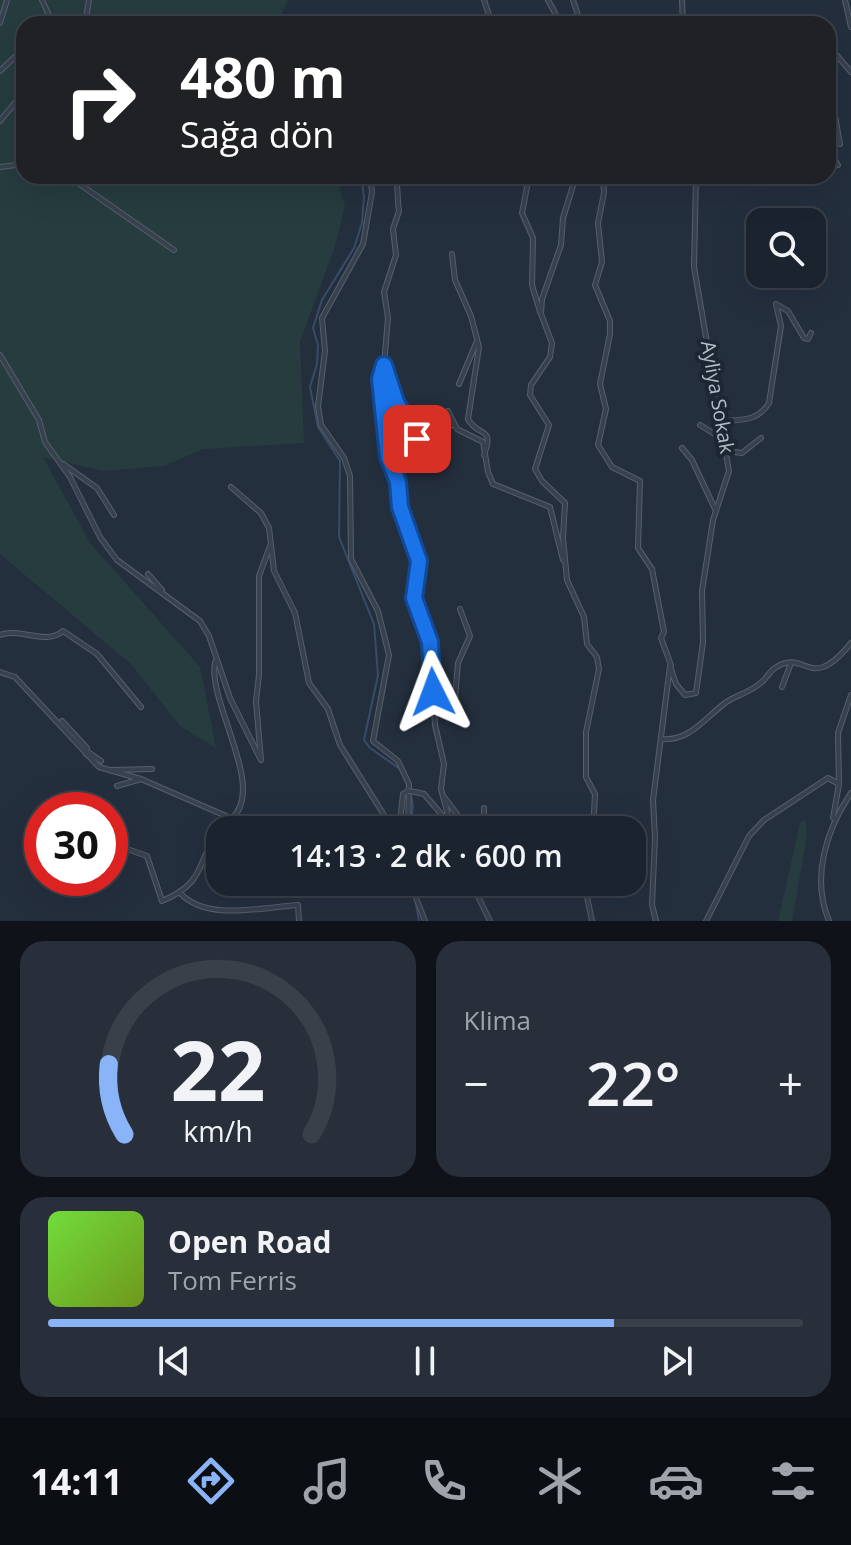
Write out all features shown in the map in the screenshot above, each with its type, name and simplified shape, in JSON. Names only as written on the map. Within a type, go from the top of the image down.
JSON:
[{"type":"street","points":[[0,23],[8,0]]},
{"type":"street","points":[[845,0],[851,27]]},
{"type":"street","points":[[836,54],[851,72]]},
{"type":"street","points":[[0,71],[16,56]]},
{"type":"street","points":[[0,121],[16,100]]},
{"type":"street","points":[[836,121],[840,144],[836,139]]},
{"type":"street","points":[[79,184],[174,250]]},
{"type":"street","points":[[371,184],[363,244],[322,318],[325,351],[318,406],[321,425],[344,458],[350,476],[351,559],[373,599],[386,636],[389,662],[373,741],[398,761],[409,784],[408,816]]},
{"type":"street","points":[[397,184],[394,199],[399,211],[393,229],[396,255],[384,292],[388,318],[380,379],[388,457],[398,482],[400,507],[419,561],[414,598],[437,669],[455,699],[457,667],[470,633],[460,609]]},
{"type":"street","points":[[526,184],[522,213],[533,238],[532,285],[552,343],[550,357],[531,385],[530,395],[546,419],[549,430],[535,469],[567,510],[564,562]]},
{"type":"street","points":[[541,314],[544,288],[561,245],[563,218],[574,184]]},
{"type":"street","points":[[603,184],[598,223],[602,262],[595,285],[610,321],[610,334],[600,384],[606,409],[598,445],[612,467],[640,481],[638,548],[652,569],[664,632],[661,638],[671,665],[653,800],[652,905],[656,921]]},
{"type":"street","name":"Ayliya Sokak","points":[[671,665],[680,691],[685,695],[695,694],[703,642],[701,600],[716,510],[728,477],[723,421],[694,262],[696,184]]},
{"type":"street","points":[[452,254],[455,280],[477,341],[468,419],[471,425],[487,435],[489,441],[484,455]]},
{"type":"street","points":[[723,421],[748,420],[764,411],[769,403],[781,326],[776,304],[788,311],[804,338],[808,339],[811,333]]},
{"type":"street","points":[[459,384],[477,341]]},
{"type":"street","points":[[0,355],[39,420],[45,442],[61,463],[100,537],[117,560],[200,621],[209,636],[222,707],[238,762],[243,803],[233,816]]},
{"type":"street","points":[[384,365],[396,402],[421,444],[432,451],[447,449],[443,431],[453,424]]},
{"type":"street","points":[[448,411],[453,424],[462,434],[483,442],[493,484],[550,507],[557,546],[573,599],[584,617],[587,644],[597,657],[599,669],[586,732],[586,777],[595,794],[594,816]]},
{"type":"street","points":[[700,425],[726,441]]},
{"type":"street","points":[[727,451],[742,453],[761,438]]},
{"type":"street","points":[[682,448],[716,510]]},
{"type":"street","points":[[61,463],[97,488],[114,515]]},
{"type":"street","points":[[231,487],[261,513],[269,528],[274,571],[295,613],[309,683],[328,709],[340,745],[385,816]]},
{"type":"street","points":[[215,662],[261,760],[262,736],[256,701],[259,576],[270,546]]},
{"type":"street","points":[[148,574],[158,582],[162,592]]},
{"type":"street","points":[[0,635],[16,632],[52,637],[63,631],[97,654],[141,707]]},
{"type":"street","points":[[661,739],[672,738],[704,725],[724,704],[758,686],[778,666],[791,663],[825,668],[836,663],[851,643]]},
{"type":"street","points":[[432,651],[435,725],[444,764],[442,796],[447,816]]},
{"type":"street","points":[[782,687],[791,663]]},
{"type":"street","points":[[0,672],[15,677],[86,754],[105,770],[141,779],[221,816]]},
{"type":"street","points":[[829,921],[821,887],[826,838],[839,784],[838,733],[851,695]]},
{"type":"street","points":[[62,721],[87,748],[86,754]]},
{"type":"street","points":[[86,754],[89,752],[101,761]]},
{"type":"street","points":[[105,770],[152,769]]},
{"type":"street","points":[[706,921],[749,836],[764,820],[828,778],[839,784]]},
{"type":"street","points":[[117,786],[141,779]]},
{"type":"street","points":[[401,816],[403,794],[408,791],[424,794],[440,816]]},
{"type":"street","points":[[832,822],[851,793]]},
{"type":"street","points":[[442,796],[458,816]]},
{"type":"street","points":[[484,808],[484,816]]},
{"type":"street","points":[[128,849],[147,856],[162,901],[180,893],[199,873],[206,859]]},
{"type":"street","points":[[180,893],[186,905],[200,914]]},
{"type":"street","points":[[415,896],[424,919]]},
{"type":"street","points":[[479,896],[490,921]]},
{"type":"street","points":[[587,896],[592,921]]},
{"type":"street","points":[[232,919],[298,905],[299,921]]},
{"type":"green space","points":[[0,0],[288,0],[281,16],[16,16],[16,184],[338,184],[345,205],[335,246],[300,342],[304,443],[203,449],[164,466],[104,471],[43,457],[90,543],[200,667],[216,748],[180,726],[131,664],[0,554]]},
{"type":"green space","points":[[805,819],[807,835],[792,921],[778,921],[800,823]]},
{"type":"waterway","points":[[362,184],[362,223],[354,248],[322,300],[313,328],[318,345],[317,364],[310,387],[318,427],[340,461],[339,537],[374,624],[378,675],[364,740],[370,748],[400,769]]},
{"type":"waterway","points":[[407,776],[413,806],[412,816]]},
{"type":"waterway","points":[[415,899],[419,921]]},
{"type":"route","points":[[417,439],[396,402],[384,365],[380,379],[388,457],[400,488],[400,507],[419,561],[414,598],[432,651],[433,692]]}]
